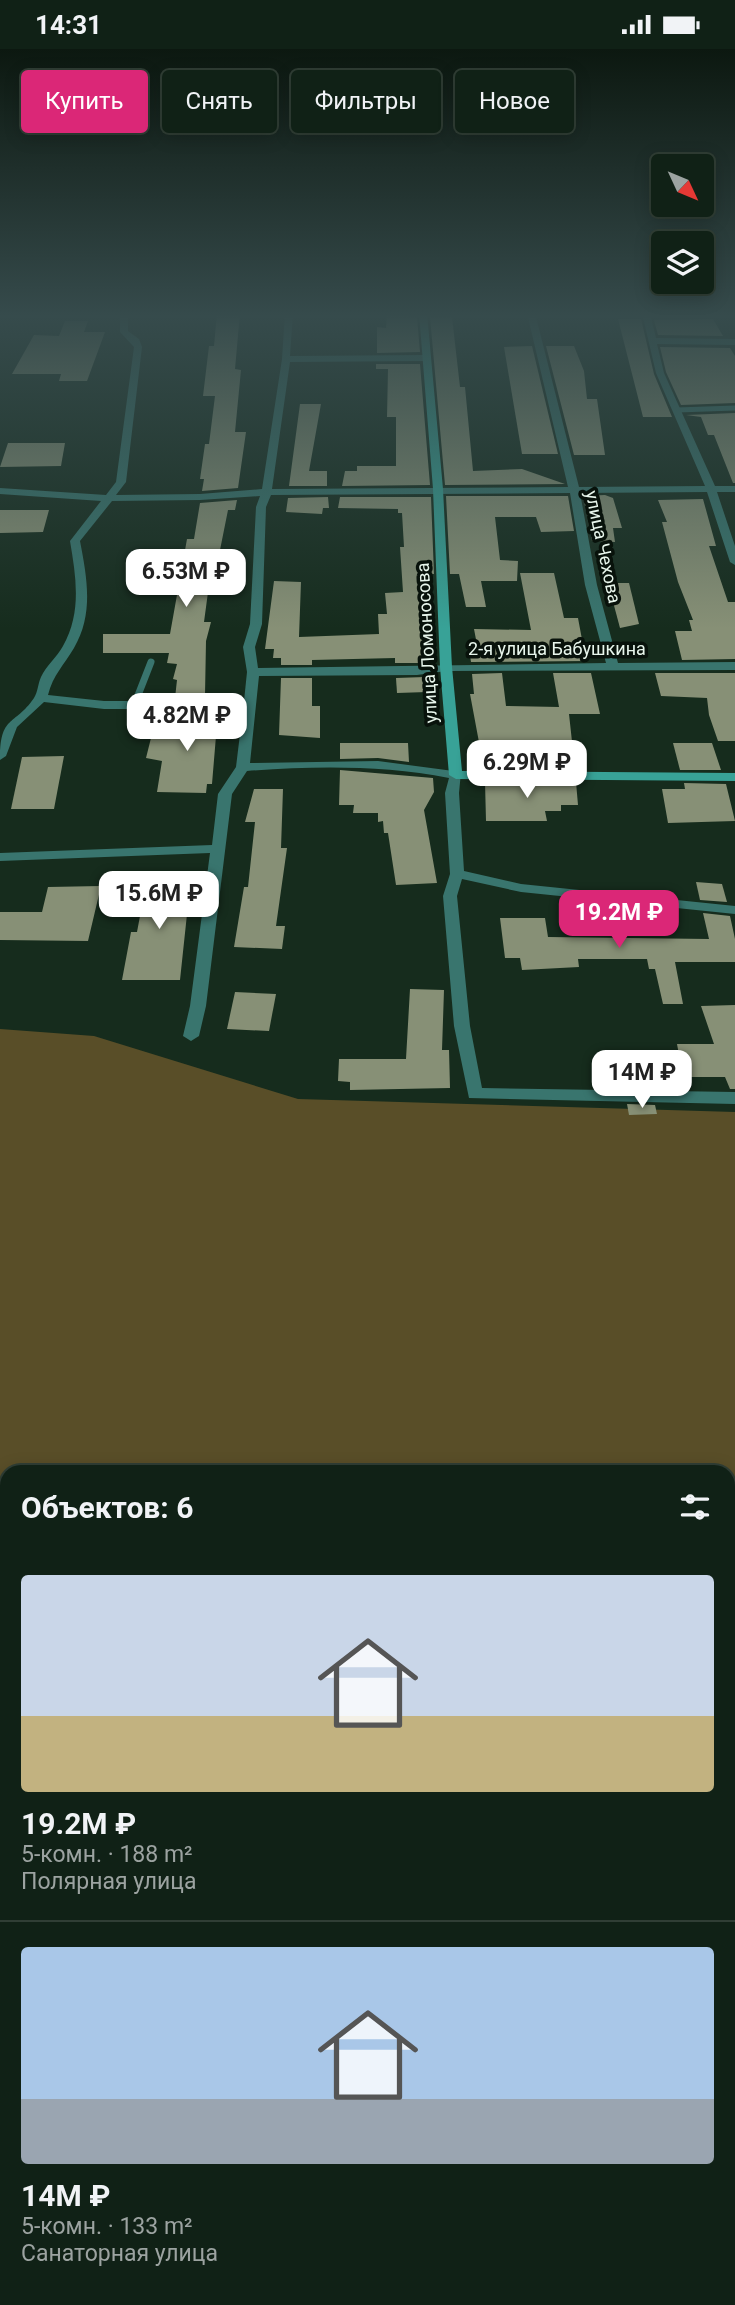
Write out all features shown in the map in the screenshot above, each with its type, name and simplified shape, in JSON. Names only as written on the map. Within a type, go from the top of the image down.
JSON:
[{"type":"street","points":[[0,756],[11,726],[40,698],[47,676],[69,646],[82,611],[82,579],[75,541],[110,500],[121,482],[129,418]]},
{"type":"street","points":[[191,1036],[198,1006],[225,794],[243,768],[253,672],[249,647],[256,624],[261,507],[267,492],[278,418]]},
{"type":"street","name":"улица Ломоносова","points":[[432,418],[438,489],[446,667],[456,775],[452,793],[457,874],[450,895],[462,1026],[475,1094],[735,1097]]},
{"type":"street","name":"улица Чехова","points":[[557,418],[574,489],[591,585],[613,665]]},
{"type":"street","points":[[680,418],[711,489],[735,562]]},
{"type":"street","points":[[0,491],[110,500],[216,497],[267,492],[735,489]]},
{"type":"street","name":"2-я улица Бабушкина","points":[[253,672],[417,671],[446,667],[735,666]]},
{"type":"street","points":[[40,698],[104,705],[250,705]]},
{"type":"street","points":[[243,768],[281,765],[426,768],[456,775],[735,776]]},
{"type":"street","points":[[0,857],[217,849]]},
{"type":"street","points":[[457,874],[521,888],[702,909],[735,910]]},
{"type":"lane","points":[[135,703],[135,693],[151,662]]},
{"type":"shaded area","points":[[0,1029],[94,1036],[298,1099],[735,1112],[735,1465],[0,1465]]},
{"type":"building","points":[[212,418],[236,418],[235,432],[246,432],[238,488],[202,491],[204,479],[200,479],[205,444],[209,444]]},
{"type":"building","points":[[298,418],[318,418],[309,471],[327,471],[327,486],[289,486]]},
{"type":"building","points":[[396,418],[424,418],[430,485],[342,486],[345,471],[357,471],[357,466],[396,466]]},
{"type":"building","points":[[439,418],[468,418],[473,471],[522,469],[565,484],[445,485]]},
{"type":"building","points":[[516,418],[549,418],[558,454],[522,454]]},
{"type":"building","points":[[565,418],[600,418],[605,455],[574,455]]},
{"type":"building","points":[[701,418],[735,418],[735,483],[714,435],[708,435]]},
{"type":"building","points":[[8,443],[65,443],[61,466],[0,467]]},
{"type":"building","points":[[605,495],[613,498],[622,528],[613,528],[615,542],[592,541],[583,496]]},
{"type":"building","points":[[446,496],[568,496],[574,531],[541,532],[536,517],[495,517],[500,560],[518,561],[517,581],[481,581],[486,607],[466,607],[459,574],[450,574]]},
{"type":"building","points":[[328,497],[329,508],[323,508],[322,514],[286,512],[288,498]]},
{"type":"building","points":[[340,497],[431,497],[434,574],[421,574],[426,622],[423,622],[424,663],[395,663],[395,658],[312,660],[312,665],[281,665],[281,658],[273,658],[274,649],[265,649],[274,581],[301,582],[299,637],[379,634],[378,614],[387,614],[385,593],[403,592],[400,547],[404,547],[402,513],[398,513],[398,509],[338,508]]},
{"type":"building","points":[[703,499],[716,546],[709,546],[728,602],[735,602],[735,659],[682,660],[675,631],[692,631],[689,620],[693,620],[678,582],[662,522],[667,522],[658,500]]},
{"type":"building","points":[[237,500],[235,510],[228,510],[219,555],[213,555],[204,622],[211,622],[206,641],[205,695],[220,694],[219,698],[175,698],[177,680],[173,679],[177,664],[167,663],[169,653],[103,653],[103,634],[170,634],[187,539],[194,539],[200,503]]},
{"type":"building","points":[[0,510],[49,510],[43,532],[0,533]]},
{"type":"building","points":[[520,573],[554,573],[564,618],[578,618],[586,661],[471,662],[469,650],[478,650],[474,629],[531,630]]},
{"type":"building","points":[[608,583],[629,583],[639,624],[620,628]]},
{"type":"building","points":[[502,673],[506,706],[559,707],[553,673],[591,673],[600,714],[569,714],[575,769],[484,769],[470,694],[474,694],[472,674]]},
{"type":"building","points":[[655,673],[735,673],[735,741],[718,741],[709,715],[707,698],[661,696]]},
{"type":"building","points":[[425,677],[427,692],[397,693],[396,678]]},
{"type":"building","points":[[281,678],[312,678],[312,706],[320,706],[320,738],[279,735]]},
{"type":"building","points":[[173,712],[218,712],[212,784],[207,784],[206,793],[157,792],[162,761],[146,758],[151,738],[169,739]]},
{"type":"building","points":[[340,743],[408,743],[409,762],[378,758],[340,759]]},
{"type":"building","points":[[673,743],[712,743],[721,770],[680,770]]},
{"type":"building","points":[[64,756],[54,809],[11,809],[22,757]]},
{"type":"building","points":[[340,770],[433,778],[434,792],[424,810],[437,883],[396,885],[388,833],[384,833],[383,821],[378,822],[378,813],[353,813],[354,805],[339,805]]},
{"type":"building","points":[[485,782],[576,782],[578,805],[561,805],[561,811],[545,811],[547,821],[486,821]]},
{"type":"building","points":[[684,783],[726,784],[735,821],[668,823],[662,789],[685,789]]},
{"type":"building","points":[[254,789],[283,789],[281,848],[287,848],[276,926],[285,926],[282,949],[234,947],[244,887],[248,887],[255,822],[245,822]]},
{"type":"building","points":[[148,873],[183,873],[181,886],[190,886],[180,980],[122,980],[131,932],[137,932]]},
{"type":"building","points":[[696,882],[722,884],[727,902],[700,900]]},
{"type":"building","points":[[101,886],[88,941],[0,940],[0,912],[42,912],[48,887]]},
{"type":"building","points":[[703,913],[730,916],[735,939],[735,962],[675,962],[683,1004],[663,1004],[655,969],[649,969],[647,959],[578,959],[579,967],[522,970],[520,958],[505,958],[500,918],[545,918],[548,937],[709,939]]},
{"type":"building","points":[[410,989],[444,990],[442,1050],[449,1050],[450,1088],[350,1090],[350,1082],[338,1081],[339,1059],[406,1059]]},
{"type":"building","points":[[235,992],[276,994],[269,1031],[227,1029]]},
{"type":"building","points":[[735,1005],[735,1089],[730,1089],[725,1077],[667,1077],[669,1087],[624,1088],[622,1077],[608,1077],[605,1054],[679,1055],[677,1044],[714,1044],[701,1006]]},
{"type":"building","points":[[627,1104],[655,1105],[657,1114],[629,1115]]}]
